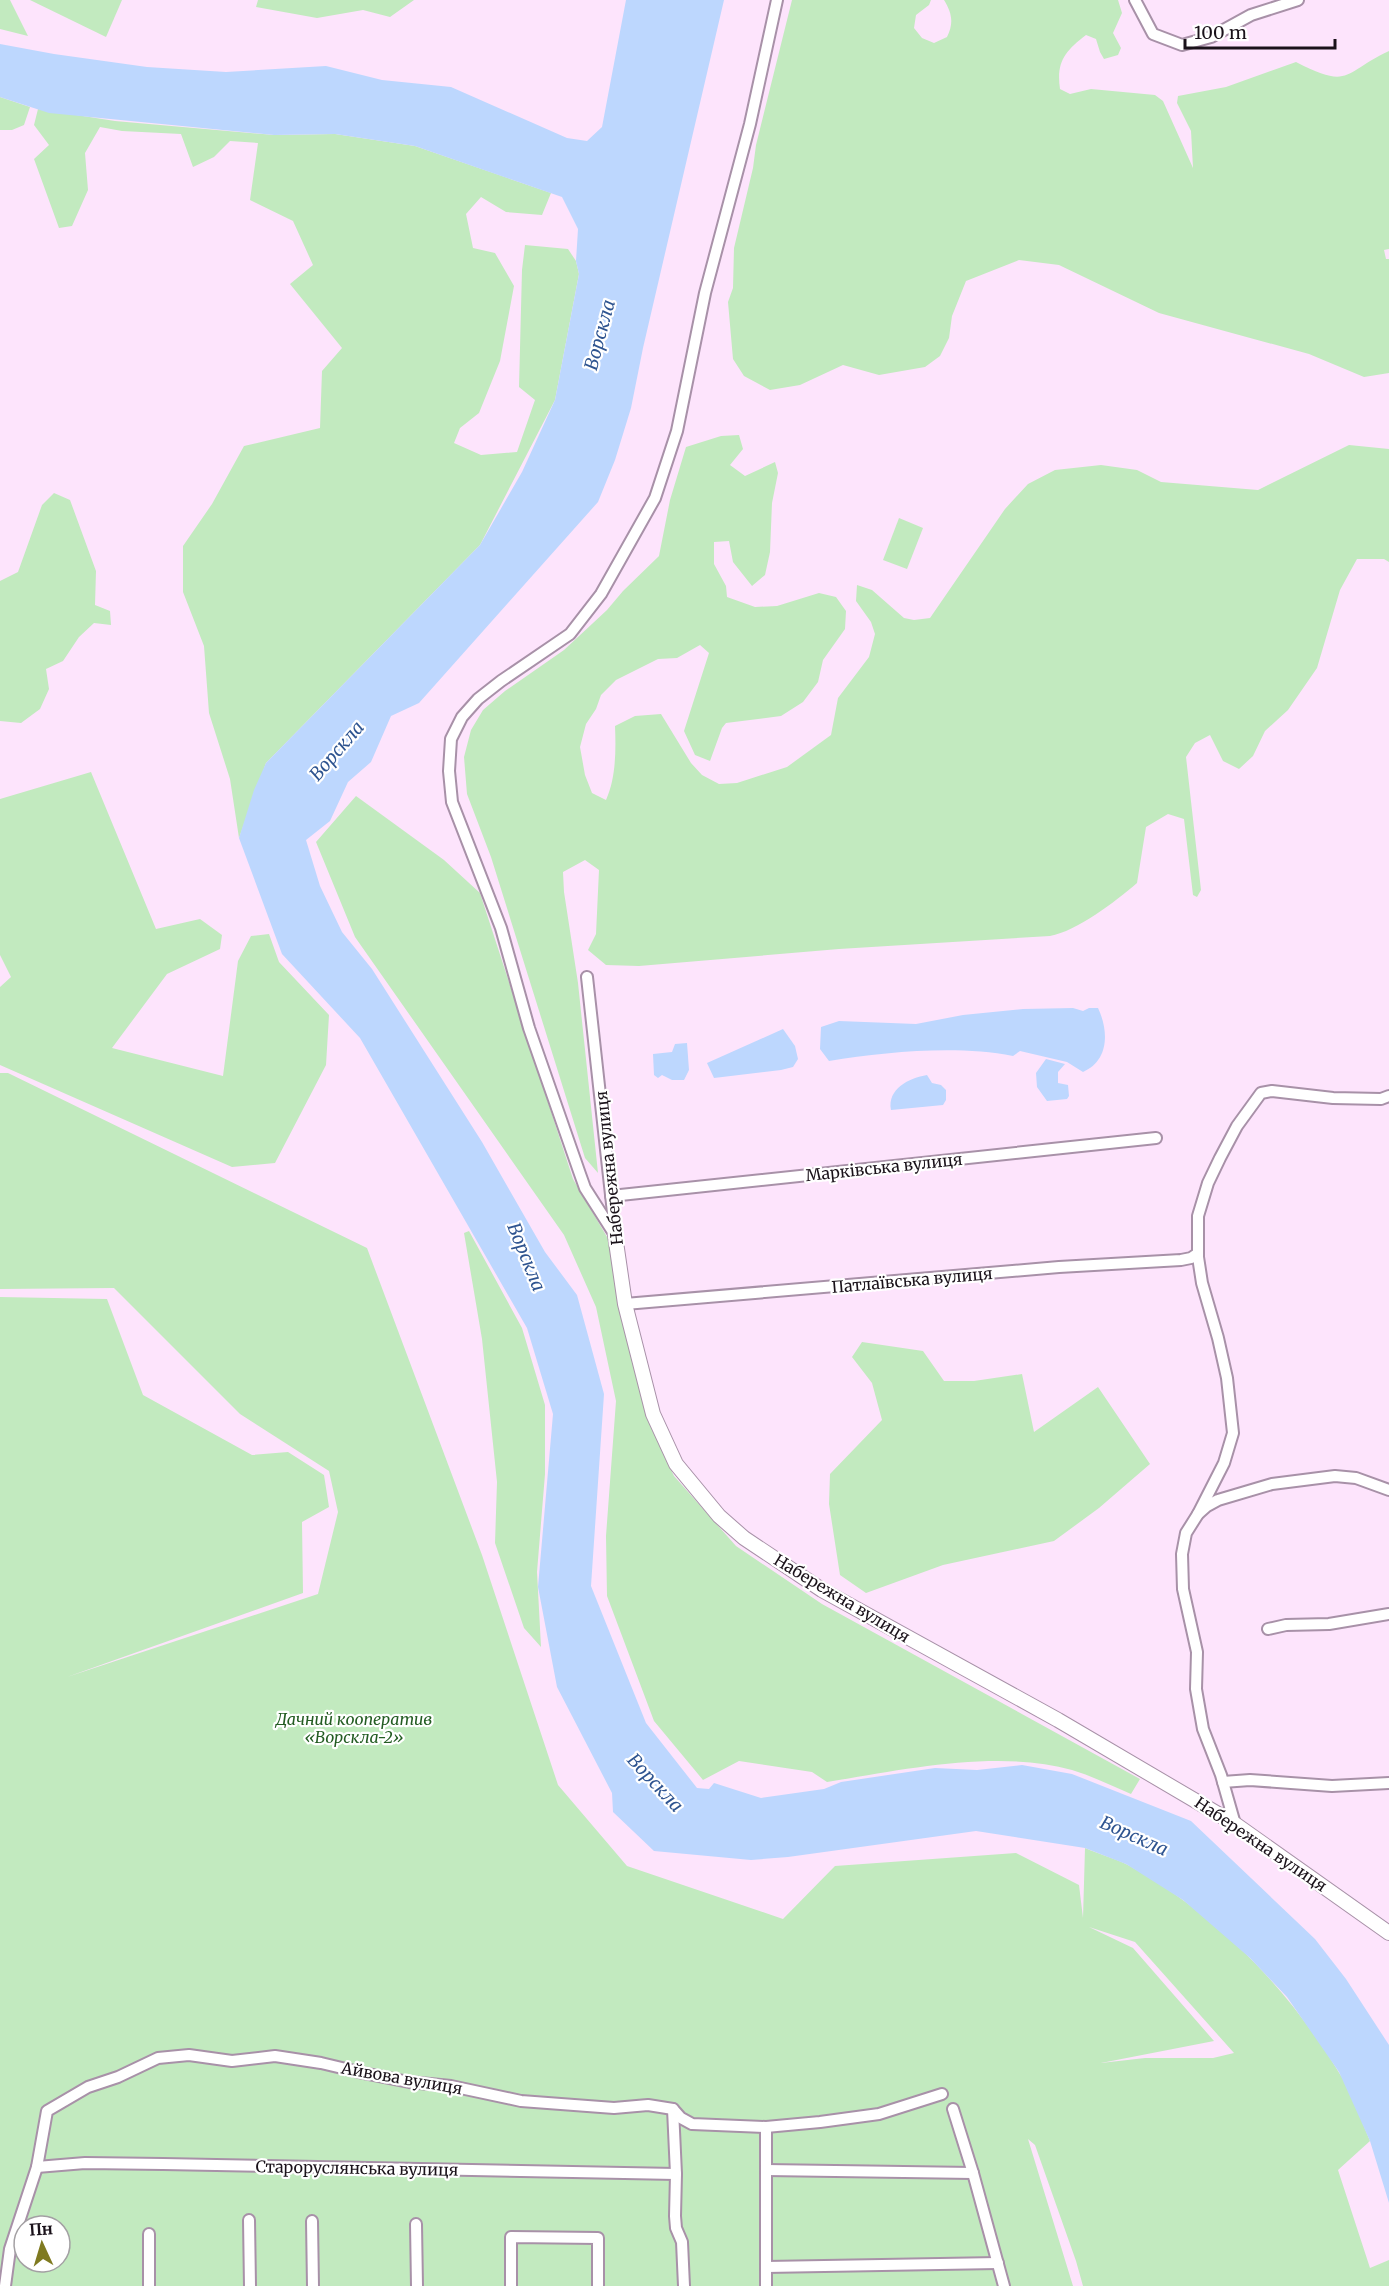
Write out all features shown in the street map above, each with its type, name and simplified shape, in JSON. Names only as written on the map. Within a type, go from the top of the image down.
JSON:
[{"type":"street","points":[[615,1234],[585,1188],[529,1028],[501,928],[452,802],[449,771],[451,740],[462,717],[478,699],[570,634],[601,594],[655,498],[677,431],[705,292],[750,124],[777,0]]},
{"type":"street","points":[[1135,0],[1153,34],[1182,45],[1211,37],[1251,15],[1298,0]]},
{"type":"street","name":"Набережна вулиця","points":[[587,977],[615,1234],[625,1304],[647,1394],[664,1441],[676,1464],[698,1492],[719,1516],[744,1538],[822,1590],[1058,1720],[1235,1824],[1389,1933]]},
{"type":"street","points":[[1235,1824],[1223,1782],[1203,1729],[1196,1689],[1197,1652],[1183,1589],[1182,1554],[1186,1533],[1224,1463],[1233,1433],[1227,1378],[1214,1319],[1205,1299],[1197,1254],[1198,1216],[1208,1183],[1237,1126],[1261,1093],[1272,1091],[1333,1098],[1382,1099],[1389,1096]]},
{"type":"street","name":"Марківська вулиця","points":[[611,1196],[1156,1138]]},
{"type":"street","name":"Патлаївська вулиця","points":[[625,1304],[1059,1267],[1181,1260],[1197,1254]]},
{"type":"street","points":[[1198,1514],[1218,1500],[1272,1484],[1310,1478],[1335,1476],[1356,1478],[1389,1490]]},
{"type":"street","points":[[1268,1629],[1286,1625],[1329,1624],[1389,1614]]},
{"type":"street","points":[[1223,1782],[1250,1780],[1332,1786],[1389,1783]]},
{"type":"street","name":"Айвова вулиця","points":[[5,2286],[10,2249],[37,2167],[46,2111],[88,2087],[118,2077],[158,2058],[189,2055],[232,2061],[275,2056],[321,2063],[409,2082],[451,2086],[521,2102],[614,2108],[648,2105],[673,2109],[681,2118],[692,2124],[766,2127],[879,2114],[942,2094]]},
{"type":"street","points":[[673,2109],[676,2174],[675,2222],[682,2242],[684,2286]]},
{"type":"street","points":[[953,2109],[974,2173],[1005,2286]]},
{"type":"street","points":[[766,2127],[766,2286]]},
{"type":"street","name":"Староруслянська вулиця","points":[[37,2167],[85,2163],[676,2174]]},
{"type":"street","points":[[766,2170],[974,2173]]},
{"type":"street","points":[[249,2220],[250,2286]]},
{"type":"street","points":[[312,2221],[313,2286]]},
{"type":"street","points":[[416,2224],[417,2286]]},
{"type":"street","points":[[149,2234],[149,2286]]},
{"type":"street","points":[[511,2286],[511,2237],[598,2238],[598,2286]]},
{"type":"street","points":[[766,2267],[998,2263]]},
{"type":"green space","points":[[0,0],[10,0],[28,36],[0,29]]},
{"type":"green space","points":[[30,0],[122,0],[106,37]]},
{"type":"green space","points":[[258,0],[414,0],[390,17],[363,10],[317,18],[256,7]]},
{"type":"green space","points":[[792,0],[931,0],[929,5],[916,15],[914,28],[922,38],[934,43],[947,37],[951,27],[949,9],[944,0],[1118,0],[1122,13],[1113,33],[1121,48],[1118,55],[1104,59],[1096,39],[1086,35],[1067,52],[1061,64],[1060,89],[1070,94],[1091,89],[1155,95],[1163,101],[1193,168],[1191,131],[1177,103],[1178,96],[1226,87],[1296,62],[1337,77],[1353,72],[1389,51],[1389,249],[1384,250],[1386,259],[1389,259],[1389,373],[1364,377],[1309,354],[1159,313],[1059,265],[1019,260],[966,281],[952,316],[949,338],[940,356],[925,367],[879,375],[843,365],[800,385],[770,390],[744,376],[733,359],[728,302],[733,288],[734,248],[753,168],[756,145]]},
{"type":"green space","points":[[0,97],[30,107],[24,125],[12,130],[0,130]]},
{"type":"green space","points":[[38,109],[115,121],[274,135],[335,134],[415,146],[551,193],[542,215],[506,212],[481,197],[466,214],[473,248],[495,253],[514,286],[500,361],[479,413],[460,428],[454,443],[481,455],[517,452],[535,400],[519,387],[522,270],[525,245],[568,249],[576,261],[579,274],[555,400],[480,545],[266,763],[239,838],[230,779],[209,713],[204,646],[183,592],[183,546],[212,504],[244,446],[320,428],[322,371],[342,348],[290,284],[313,265],[293,221],[250,200],[258,143],[230,141],[214,157],[193,167],[181,134],[122,131],[100,127],[85,153],[88,190],[72,226],[59,228],[34,159],[49,145],[34,125]]},
{"type":"green space","points":[[739,435],[743,449],[730,465],[745,476],[775,462],[778,473],[772,503],[770,552],[765,575],[752,586],[733,562],[729,541],[714,542],[714,564],[726,586],[727,597],[755,607],[777,606],[819,593],[836,597],[846,611],[845,629],[823,660],[818,682],[803,702],[781,716],[726,723],[710,761],[695,755],[684,731],[709,653],[700,645],[677,658],[658,659],[616,680],[601,695],[596,709],[586,724],[580,747],[585,775],[592,793],[606,800],[614,773],[615,726],[635,716],[661,714],[691,763],[702,775],[719,784],[737,783],[787,767],[831,735],[838,698],[869,657],[875,634],[871,622],[856,601],[857,585],[872,590],[904,618],[914,620],[930,618],[1005,509],[1028,484],[1055,470],[1101,465],[1137,470],[1161,482],[1258,490],[1349,445],[1389,449],[1389,562],[1384,559],[1357,559],[1340,590],[1317,668],[1288,710],[1265,731],[1253,756],[1239,769],[1223,761],[1210,735],[1195,743],[1186,757],[1201,890],[1197,897],[1193,895],[1184,819],[1168,814],[1146,827],[1137,883],[1084,922],[1050,936],[839,949],[639,966],[606,965],[588,950],[596,934],[599,870],[585,860],[563,872],[578,983],[598,1173],[585,1158],[491,857],[467,794],[464,757],[471,730],[483,710],[505,691],[564,650],[607,610],[659,556],[670,500],[686,447],[721,436]]},
{"type":"green space","points":[[54,493],[70,500],[96,571],[95,605],[110,611],[111,625],[94,623],[79,637],[63,661],[46,669],[49,689],[40,709],[21,723],[0,721],[0,581],[18,572],[42,505]]},
{"type":"green space","points":[[899,518],[923,528],[907,569],[883,560]]},
{"type":"green space","points":[[91,772],[156,929],[200,919],[222,935],[220,949],[167,974],[112,1048],[223,1076],[238,961],[251,936],[269,934],[279,962],[329,1015],[326,1065],[275,1163],[232,1167],[0,1065],[0,987],[11,977],[0,955],[0,799]]},
{"type":"green space","points":[[356,796],[444,860],[480,893],[573,1179],[610,1242],[626,1335],[650,1425],[674,1476],[736,1546],[822,1604],[1140,1779],[1131,1794],[1072,1770],[1013,1761],[981,1761],[918,1767],[827,1782],[812,1772],[739,1761],[703,1780],[654,1721],[607,1596],[606,1536],[616,1401],[596,1307],[564,1235],[355,937],[316,842]]},
{"type":"green space","name":"Дачний кооператив «Ворскла-2»","points":[[0,1073],[8,1073],[367,1248],[482,1555],[558,1785],[627,1866],[783,1919],[835,1866],[1016,1853],[1079,1885],[1083,1918],[1085,1848],[1128,1865],[1190,1905],[1246,1954],[1296,2010],[1343,2079],[1370,2141],[1338,2170],[1370,2268],[1389,2260],[1389,2286],[1083,2286],[1035,2145],[1028,2139],[1073,2286],[0,2286],[0,1297],[107,1299],[143,1395],[252,1455],[288,1452],[324,1475],[329,1507],[302,1522],[303,1593],[67,1677],[318,1594],[338,1512],[329,1471],[240,1414],[114,1288],[0,1289]],"holes":[[[1089,1927],[1135,1942],[1234,2053],[1213,2058],[1145,2058],[1101,2063],[1214,2041],[1133,1948]]]},
{"type":"green space","points":[[469,1231],[522,1328],[545,1405],[545,1474],[537,1572],[541,1647],[524,1628],[495,1543],[497,1482],[482,1339],[464,1233]]},
{"type":"green space","points":[[862,1342],[923,1351],[944,1381],[974,1381],[1022,1374],[1034,1432],[1098,1387],[1150,1464],[1099,1508],[1054,1541],[943,1565],[866,1593],[840,1575],[829,1504],[830,1474],[882,1420],[872,1383],[852,1357]]},
{"type":"water","name":"Ворскла","points":[[626,0],[724,0],[631,408],[615,460],[598,502],[419,703],[391,716],[371,762],[348,782],[330,821],[306,840],[320,886],[342,932],[372,969],[482,1142],[545,1252],[577,1295],[604,1394],[591,1586],[646,1723],[697,1788],[709,1789],[714,1783],[761,1798],[824,1789],[841,1782],[935,1768],[977,1770],[1022,1765],[1072,1774],[1191,1821],[1315,1939],[1346,1979],[1389,2045],[1389,2203],[1370,2141],[1339,2072],[1287,1997],[1250,1958],[1183,1900],[1126,1864],[1085,1848],[976,1831],[751,1860],[654,1851],[613,1812],[612,1793],[557,1687],[538,1587],[553,1414],[527,1328],[360,1038],[282,954],[239,838],[254,790],[266,763],[480,545],[522,472],[555,400],[579,274],[576,261],[578,229],[562,197],[415,146],[335,134],[274,135],[49,113],[0,97],[0,44],[147,67],[226,72],[326,66],[382,80],[451,87],[567,138],[587,141],[602,127]]},
{"type":"water","points":[[1073,1008],[1083,1011],[1098,1008],[1104,1026],[1102,1053],[1092,1067],[1083,1072],[1067,1062],[1020,1051],[1013,1056],[968,1051],[921,1051],[829,1061],[820,1049],[821,1027],[839,1021],[916,1024],[963,1015],[1023,1009]]},
{"type":"water","points":[[783,1029],[795,1046],[798,1059],[793,1067],[714,1078],[707,1063]]},
{"type":"water","points":[[687,1043],[689,1070],[684,1080],[672,1080],[662,1075],[658,1078],[654,1075],[653,1054],[672,1052],[675,1044]]},
{"type":"water","points":[[1046,1059],[1065,1064],[1058,1072],[1058,1083],[1068,1085],[1067,1099],[1047,1101],[1037,1087],[1036,1073]]},
{"type":"water","points":[[927,1075],[932,1083],[941,1085],[946,1090],[946,1100],[943,1105],[891,1110],[892,1096],[896,1090],[913,1079]]}]
